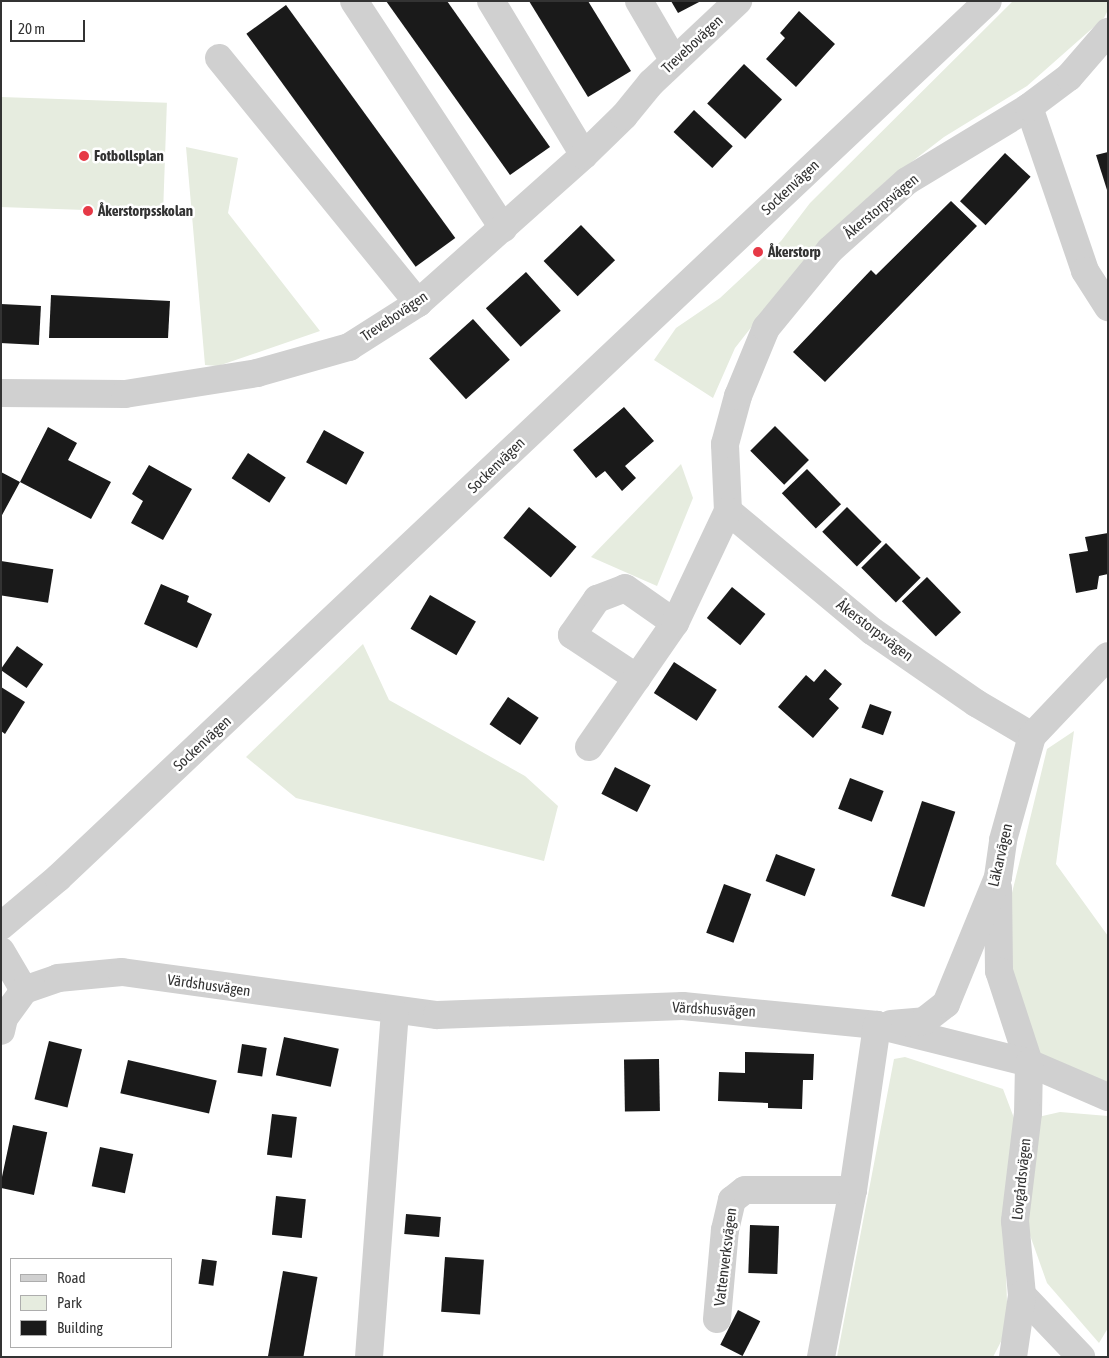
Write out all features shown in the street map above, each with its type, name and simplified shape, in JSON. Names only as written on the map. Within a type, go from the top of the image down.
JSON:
[{"type":"street","points":[[354,1],[503,228]]},
{"type":"street","points":[[491,1],[584,155]]},
{"type":"street","points":[[639,1],[674,61]]},
{"type":"street","name":"Trevebovägen","points":[[1,393],[125,394],[258,373],[349,346],[418,303],[503,228],[584,155],[674,61],[738,1]]},
{"type":"street","name":"Sockenvägen","points":[[1,926],[102,837],[988,1]]},
{"type":"street","name":"Åkerstorpsvägen","points":[[589,747],[675,623],[728,511],[725,444],[738,396],[766,328],[830,250],[907,181],[1029,107],[1069,77],[1108,32]]},
{"type":"street","points":[[218,58],[418,303]]},
{"type":"street","points":[[1029,107],[1085,271],[1108,307]]},
{"type":"street","name":"Åkerstorpsvägen","points":[[728,511],[872,631],[976,703],[1032,736]]},
{"type":"street","points":[[637,678],[572,635],[597,598],[625,588],[675,623]]},
{"type":"street","name":"Läkarvägen","points":[[877,1025],[924,1021],[946,1004],[998,877],[1003,840],[1032,736],[1108,656]]},
{"type":"street","points":[[998,877],[999,971],[1029,1063]]},
{"type":"street","points":[[1,950],[24,990],[4,1018],[1,1031]]},
{"type":"street","name":"Värdshusvägen","points":[[24,990],[58,978],[122,972],[395,1012],[437,1016],[683,1006],[877,1025],[1029,1063],[1108,1097]]},
{"type":"street","points":[[369,1357],[395,1012]]},
{"type":"street","points":[[821,1357],[853,1190],[877,1025]]},
{"type":"street","name":"Lövgårdsvägen","points":[[1013,1357],[1022,1296],[1015,1221],[1028,1113],[1029,1063]]},
{"type":"street","name":"Vattenverksvägen","points":[[717,1319],[725,1230],[732,1200],[745,1190],[853,1190]]},
{"type":"street","points":[[1022,1296],[1081,1357]]},
{"type":"green space","points":[[1013,1],[1108,1],[1108,10],[1104,18],[1027,86],[944,137],[883,184],[793,274],[735,348],[713,398],[654,360],[676,328],[720,298],[781,241],[810,203]]},
{"type":"green space","name":"Fotbollsplan","points":[[1,97],[167,103],[163,213],[1,207]]},
{"type":"green space","points":[[186,147],[238,158],[228,213],[320,331],[218,366],[205,365]]},
{"type":"green space","points":[[681,464],[693,498],[657,586],[591,557]]},
{"type":"green space","points":[[363,644],[389,700],[525,776],[558,806],[544,861],[296,798],[246,757]]},
{"type":"green space","points":[[1074,731],[1056,864],[1108,936],[1108,1090],[1049,1081],[994,967],[1047,749]]},
{"type":"green space","points":[[905,1057],[1003,1089],[1014,1118],[1004,1224],[1008,1328],[993,1357],[837,1357],[894,1059]]},
{"type":"green space","points":[[1060,1112],[1108,1116],[1108,1328],[1099,1343],[1047,1283],[1026,1224],[1038,1117]]},
{"type":"building","points":[[386,1],[447,1],[550,147],[510,175]]},
{"type":"building","points":[[529,1],[588,1],[631,71],[588,97]]},
{"type":"building","points":[[671,1],[701,1],[678,13]]},
{"type":"building","points":[[286,5],[455,238],[416,267],[246,34]]},
{"type":"building","points":[[799,11],[835,44],[796,87],[766,59],[785,38],[780,33]]},
{"type":"building","points":[[744,64],[782,99],[745,139],[707,103]]},
{"type":"building","points":[[694,110],[733,146],[712,168],[674,132]]},
{"type":"building","points":[[1108,152],[1108,190],[1107,190],[1096,155]]},
{"type":"building","points":[[1005,153],[1031,177],[986,225],[960,201]]},
{"type":"building","points":[[951,201],[977,226],[825,382],[793,352],[871,270],[876,275]]},
{"type":"building","points":[[581,225],[615,260],[578,296],[544,261]]},
{"type":"building","points":[[526,272],[561,311],[521,347],[486,308]]},
{"type":"building","points":[[51,295],[170,301],[168,338],[49,338]]},
{"type":"building","points":[[1,304],[41,306],[39,345],[1,343]]},
{"type":"building","points":[[473,319],[510,360],[466,399],[429,358]]},
{"type":"building","points":[[624,407],[654,441],[625,466],[636,478],[622,491],[605,471],[596,478],[573,450]]},
{"type":"building","points":[[775,426],[809,460],[784,485],[750,451]]},
{"type":"building","points":[[48,427],[77,443],[68,460],[111,482],[91,519],[20,482]]},
{"type":"building","points":[[324,430],[364,452],[346,485],[306,462]]},
{"type":"building","points":[[248,453],[286,478],[269,503],[232,478]]},
{"type":"building","points":[[149,465],[192,489],[163,540],[131,523],[143,501],[132,494]]},
{"type":"building","points":[[807,469],[841,504],[816,529],[782,493]]},
{"type":"building","points":[[1,472],[20,482],[1,517]]},
{"type":"building","points":[[529,507],[576,547],[551,577],[503,538]]},
{"type":"building","points":[[847,507],[882,542],[857,566],[822,532]]},
{"type":"building","points":[[1108,533],[1108,574],[1099,576],[1097,589],[1076,593],[1069,554],[1088,551],[1085,537]]},
{"type":"building","points":[[886,543],[921,578],[896,602],[861,568]]},
{"type":"building","points":[[1,561],[53,569],[48,603],[1,595]]},
{"type":"building","points":[[927,577],[961,612],[936,637],[902,601]]},
{"type":"building","points":[[161,584],[189,596],[187,602],[212,614],[197,648],[144,624]]},
{"type":"building","points":[[732,587],[765,614],[740,645],[707,618]]},
{"type":"building","points":[[430,595],[476,622],[456,655],[410,629]]},
{"type":"building","points":[[17,646],[43,664],[27,688],[1,670]]},
{"type":"building","points":[[674,662],[717,690],[697,721],[654,693]]},
{"type":"building","points":[[825,669],[842,684],[829,699],[839,708],[813,738],[778,707],[806,675],[814,682]]},
{"type":"building","points":[[1,687],[25,702],[5,734],[1,731]]},
{"type":"building","points":[[508,697],[539,718],[520,745],[490,724]]},
{"type":"building","points":[[870,704],[892,712],[883,735],[861,727]]},
{"type":"building","points":[[615,767],[651,785],[637,812],[601,794]]},
{"type":"building","points":[[850,778],[884,791],[872,822],[838,809]]},
{"type":"building","points":[[922,801],[955,812],[924,907],[891,896]]},
{"type":"building","points":[[776,854],[815,869],[805,896],[766,881]]},
{"type":"building","points":[[724,884],[751,894],[733,943],[706,933]]},
{"type":"building","points":[[284,1037],[339,1049],[331,1087],[276,1075]]},
{"type":"building","points":[[49,1041],[82,1049],[67,1107],[34,1099]]},
{"type":"building","points":[[242,1044],[267,1048],[262,1077],[237,1073]]},
{"type":"building","points":[[745,1052],[814,1054],[813,1080],[803,1080],[802,1109],[768,1108],[768,1103],[718,1101],[719,1072],[745,1073]]},
{"type":"building","points":[[659,1059],[660,1111],[625,1112],[624,1060]]},
{"type":"building","points":[[128,1060],[217,1080],[209,1114],[120,1093]]},
{"type":"building","points":[[272,1114],[297,1117],[292,1158],[267,1155]]},
{"type":"building","points":[[13,1125],[47,1132],[34,1195],[1,1188]]},
{"type":"building","points":[[100,1147],[133,1154],[125,1193],[92,1186]]},
{"type":"building","points":[[276,1196],[306,1199],[302,1238],[272,1235]]},
{"type":"building","points":[[406,1214],[441,1217],[439,1237],[404,1234]]},
{"type":"building","points":[[750,1225],[779,1226],[777,1274],[748,1273]]},
{"type":"building","points":[[445,1257],[484,1260],[480,1315],[441,1312]]},
{"type":"building","points":[[202,1259],[217,1261],[213,1286],[199,1284]]},
{"type":"building","points":[[283,1271],[317,1277],[303,1357],[268,1357]]},
{"type":"building","points":[[738,1310],[760,1321],[743,1356],[720,1345]]},
{"type":"place","name":"Fotbollsplan","points":[[84,156]]},
{"type":"place","name":"Åkerstorpsskolan","points":[[88,211]]},
{"type":"place","name":"Åkerstorp","points":[[758,252]]}]
